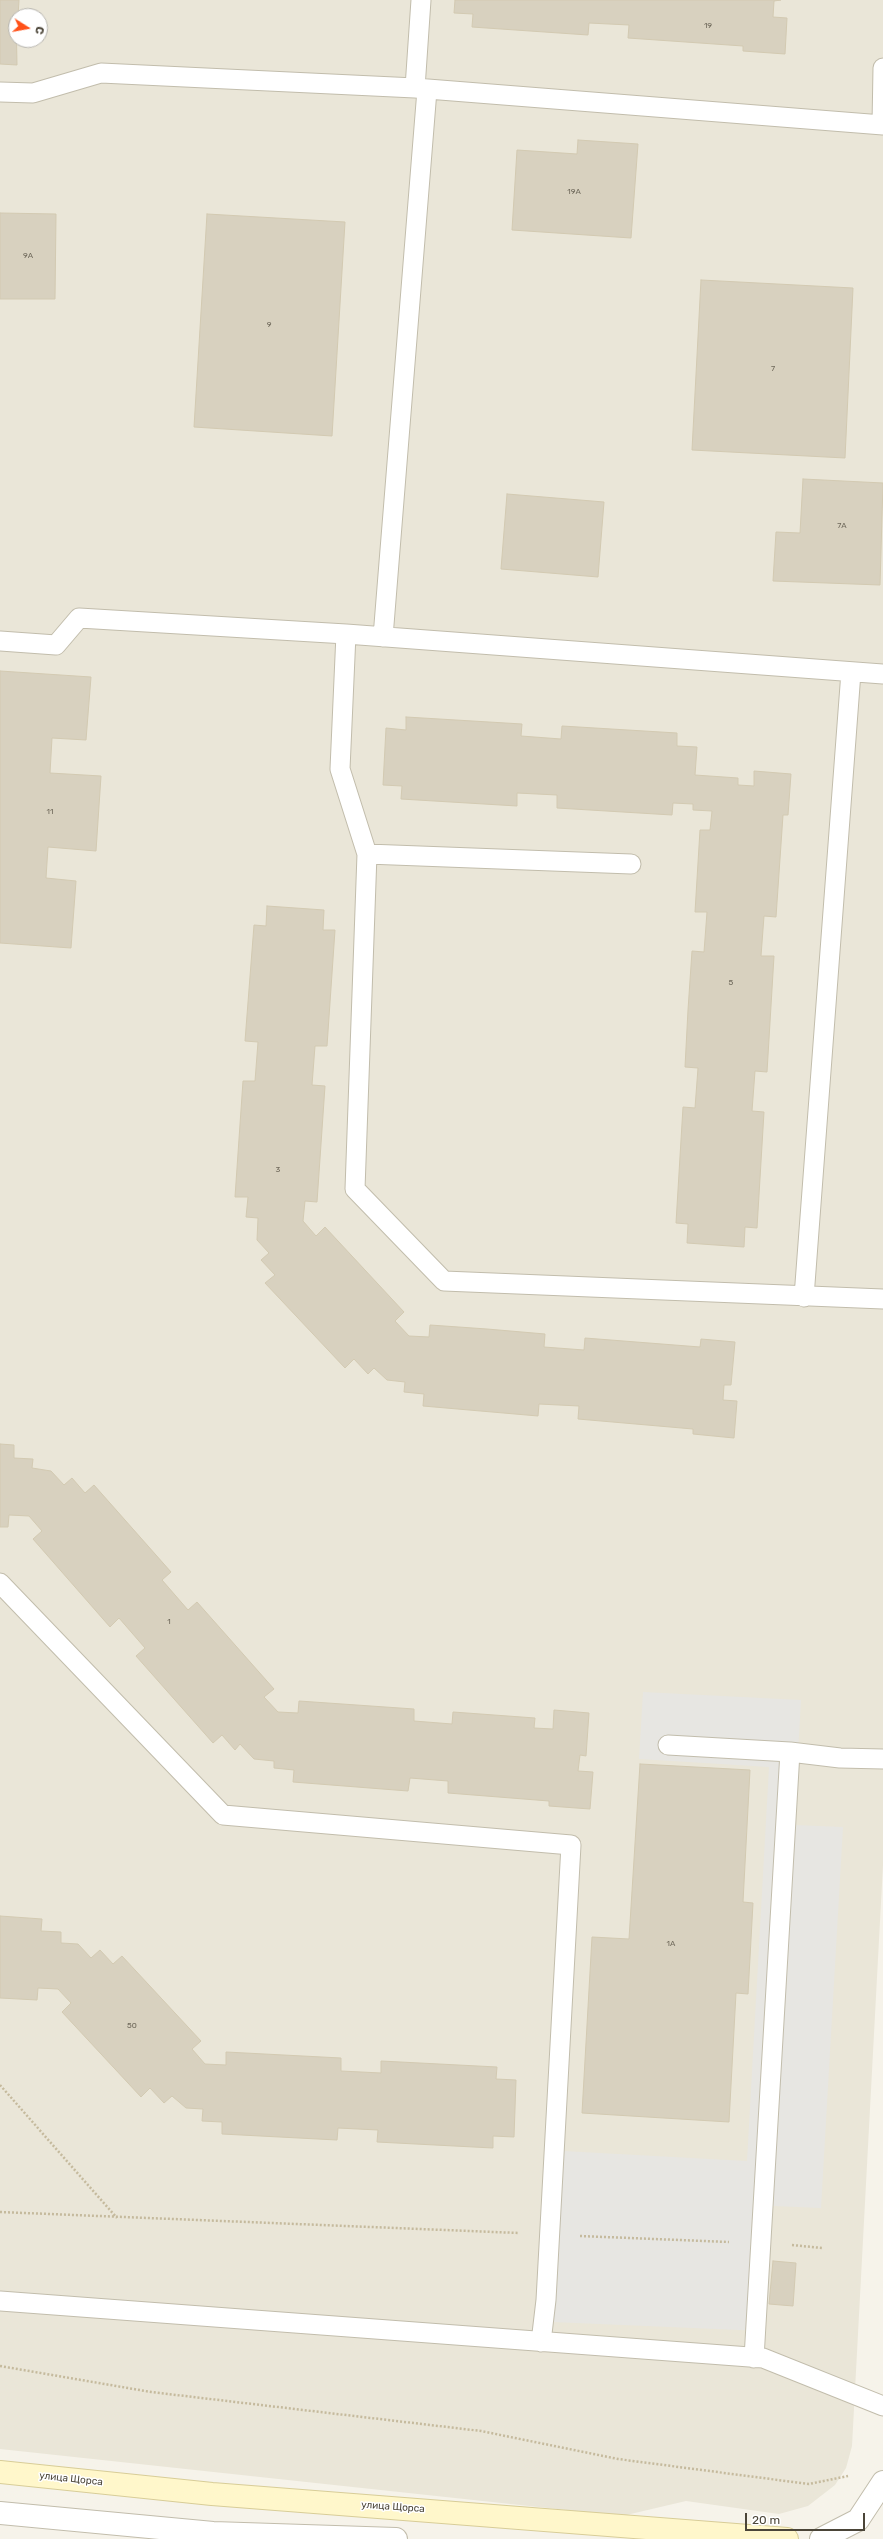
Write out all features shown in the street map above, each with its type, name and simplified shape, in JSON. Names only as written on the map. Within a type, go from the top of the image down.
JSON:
[{"type":"main road","name":"улица Щорса","points":[[0,2472],[212,2494],[787,2539]]},
{"type":"street","points":[[821,2539],[858,2520],[883,2482]]},
{"type":"street","points":[[0,2513],[213,2533],[396,2539]]},
{"type":"lane","points":[[383,637],[421,89],[421,0]]},
{"type":"lane","points":[[0,92],[33,94],[101,73],[421,89],[883,125],[883,68]]},
{"type":"lane","points":[[0,641],[56,645],[78,618],[346,634],[883,674]]},
{"type":"lane","points":[[346,634],[340,769],[367,854],[355,1189],[444,1281],[804,1297],[883,1299]]},
{"type":"lane","points":[[804,1297],[851,672]]},
{"type":"lane","points":[[367,854],[631,864]]},
{"type":"lane","points":[[0,1583],[223,1815],[571,1845],[549,2234],[541,2342]]},
{"type":"lane","points":[[668,1745],[790,1752],[840,1758],[883,1759]]},
{"type":"lane","points":[[754,2358],[762,2244],[790,1752]]},
{"type":"lane","points":[[0,2300],[763,2358],[883,2406]]},
{"type":"path","points":[[0,2085],[117,2218]]},
{"type":"path","points":[[0,2212],[117,2218],[549,2234],[822,2248]]},
{"type":"path","points":[[0,2366],[151,2392],[481,2431],[618,2459],[809,2484],[854,2475]]},
{"type":"shaded area","points":[[0,0],[883,0],[883,1865],[852,2446],[846,2468],[835,2485],[808,2506],[779,2514],[686,2501],[622,2516],[0,2449]]},
{"type":"shaded area","points":[[643,1692],[801,1700],[794,1825],[843,1827],[821,2208],[773,2206],[763,2331],[552,2322],[563,2151],[747,2161],[769,1767],[639,1759]]},
{"type":"building","points":[[0,0],[19,0],[18,8],[8,8],[8,48],[17,48],[17,65],[0,64]]},
{"type":"building","points":[[455,0],[781,0],[774,1],[773,17],[787,18],[785,54],[743,51],[743,46],[628,38],[629,25],[589,23],[588,35],[472,27],[473,14],[454,13]]},
{"type":"building","points":[[578,140],[638,144],[631,238],[512,230],[517,150],[577,154]]},
{"type":"building","points":[[0,213],[56,214],[55,299],[0,299]]},
{"type":"building","points":[[207,214],[345,222],[332,436],[194,427]]},
{"type":"building","points":[[701,280],[853,288],[845,458],[692,450]]},
{"type":"building","points":[[803,479],[883,483],[880,585],[773,581],[776,532],[800,533]]},
{"type":"building","points":[[507,494],[604,502],[598,577],[501,569]]},
{"type":"building","points":[[0,671],[91,677],[86,740],[52,738],[50,773],[101,776],[96,851],[48,847],[46,878],[76,881],[71,948],[0,943]]},
{"type":"building","points":[[406,717],[522,724],[521,736],[561,739],[562,726],[677,733],[677,746],[697,747],[695,775],[738,778],[738,785],[754,786],[754,771],[791,774],[788,815],[783,815],[776,917],[764,916],[761,956],[774,956],[767,1072],[755,1071],[752,1111],[764,1112],[757,1228],[745,1227],[744,1247],[687,1243],[688,1224],[676,1223],[683,1107],[695,1108],[698,1068],[685,1067],[692,951],[704,952],[707,912],[695,912],[700,830],[710,830],[712,811],[693,810],[693,804],[673,803],[672,815],[557,808],[557,795],[517,793],[517,806],[401,799],[402,786],[383,785],[386,728],[406,730]]},
{"type":"building","points":[[267,906],[324,910],[323,930],[335,930],[327,1046],[315,1046],[312,1085],[325,1086],[317,1202],[305,1201],[303,1221],[316,1236],[325,1227],[404,1312],[395,1321],[409,1336],[429,1337],[430,1325],[545,1334],[544,1347],[584,1350],[585,1338],[700,1347],[701,1339],[735,1342],[731,1385],[724,1385],[723,1400],[737,1401],[734,1438],[693,1434],[693,1429],[578,1419],[579,1406],[539,1404],[538,1416],[423,1406],[424,1394],[404,1392],[405,1382],[387,1380],[374,1368],[368,1374],[354,1359],[345,1368],[265,1283],[275,1275],[261,1260],[269,1253],[257,1240],[258,1218],[246,1217],[248,1197],[235,1197],[243,1081],[255,1081],[258,1042],[245,1041],[254,925],[266,926]]},
{"type":"building","points":[[0,1444],[14,1445],[14,1458],[33,1459],[32,1468],[51,1471],[64,1485],[72,1478],[85,1493],[94,1485],[171,1572],[162,1580],[188,1610],[197,1602],[274,1689],[264,1697],[278,1712],[298,1713],[299,1701],[414,1709],[414,1721],[452,1724],[453,1712],[535,1718],[534,1728],[553,1729],[554,1710],[589,1713],[586,1756],[580,1755],[578,1771],[593,1772],[590,1809],[549,1806],[549,1801],[448,1793],[448,1781],[410,1778],[408,1791],[293,1782],[294,1770],[274,1768],[274,1761],[254,1759],[240,1744],[235,1750],[222,1735],[213,1743],[136,1656],[145,1648],[119,1618],[110,1627],[33,1539],[42,1531],[29,1516],[9,1515],[8,1527],[0,1527]]},
{"type":"building","points":[[640,1764],[750,1770],[743,1902],[753,1903],[748,1994],[736,1993],[729,2122],[582,2113],[592,1937],[629,1939]]},
{"type":"building","points":[[0,1916],[42,1919],[41,1931],[61,1932],[61,1943],[78,1944],[91,1958],[100,1950],[113,1964],[122,1956],[201,2041],[192,2049],[205,2064],[226,2065],[226,2052],[341,2058],[341,2071],[381,2073],[381,2061],[497,2067],[496,2079],[516,2080],[514,2137],[493,2136],[493,2148],[377,2142],[378,2130],[338,2128],[337,2140],[222,2134],[222,2122],[202,2121],[203,2109],[186,2108],[172,2096],[164,2103],[150,2088],[141,2097],[62,2012],[71,2003],[58,1989],[38,1988],[37,2000],[0,1998]]},
{"type":"building","points":[[773,2261],[796,2263],[793,2306],[769,2304]]}]
